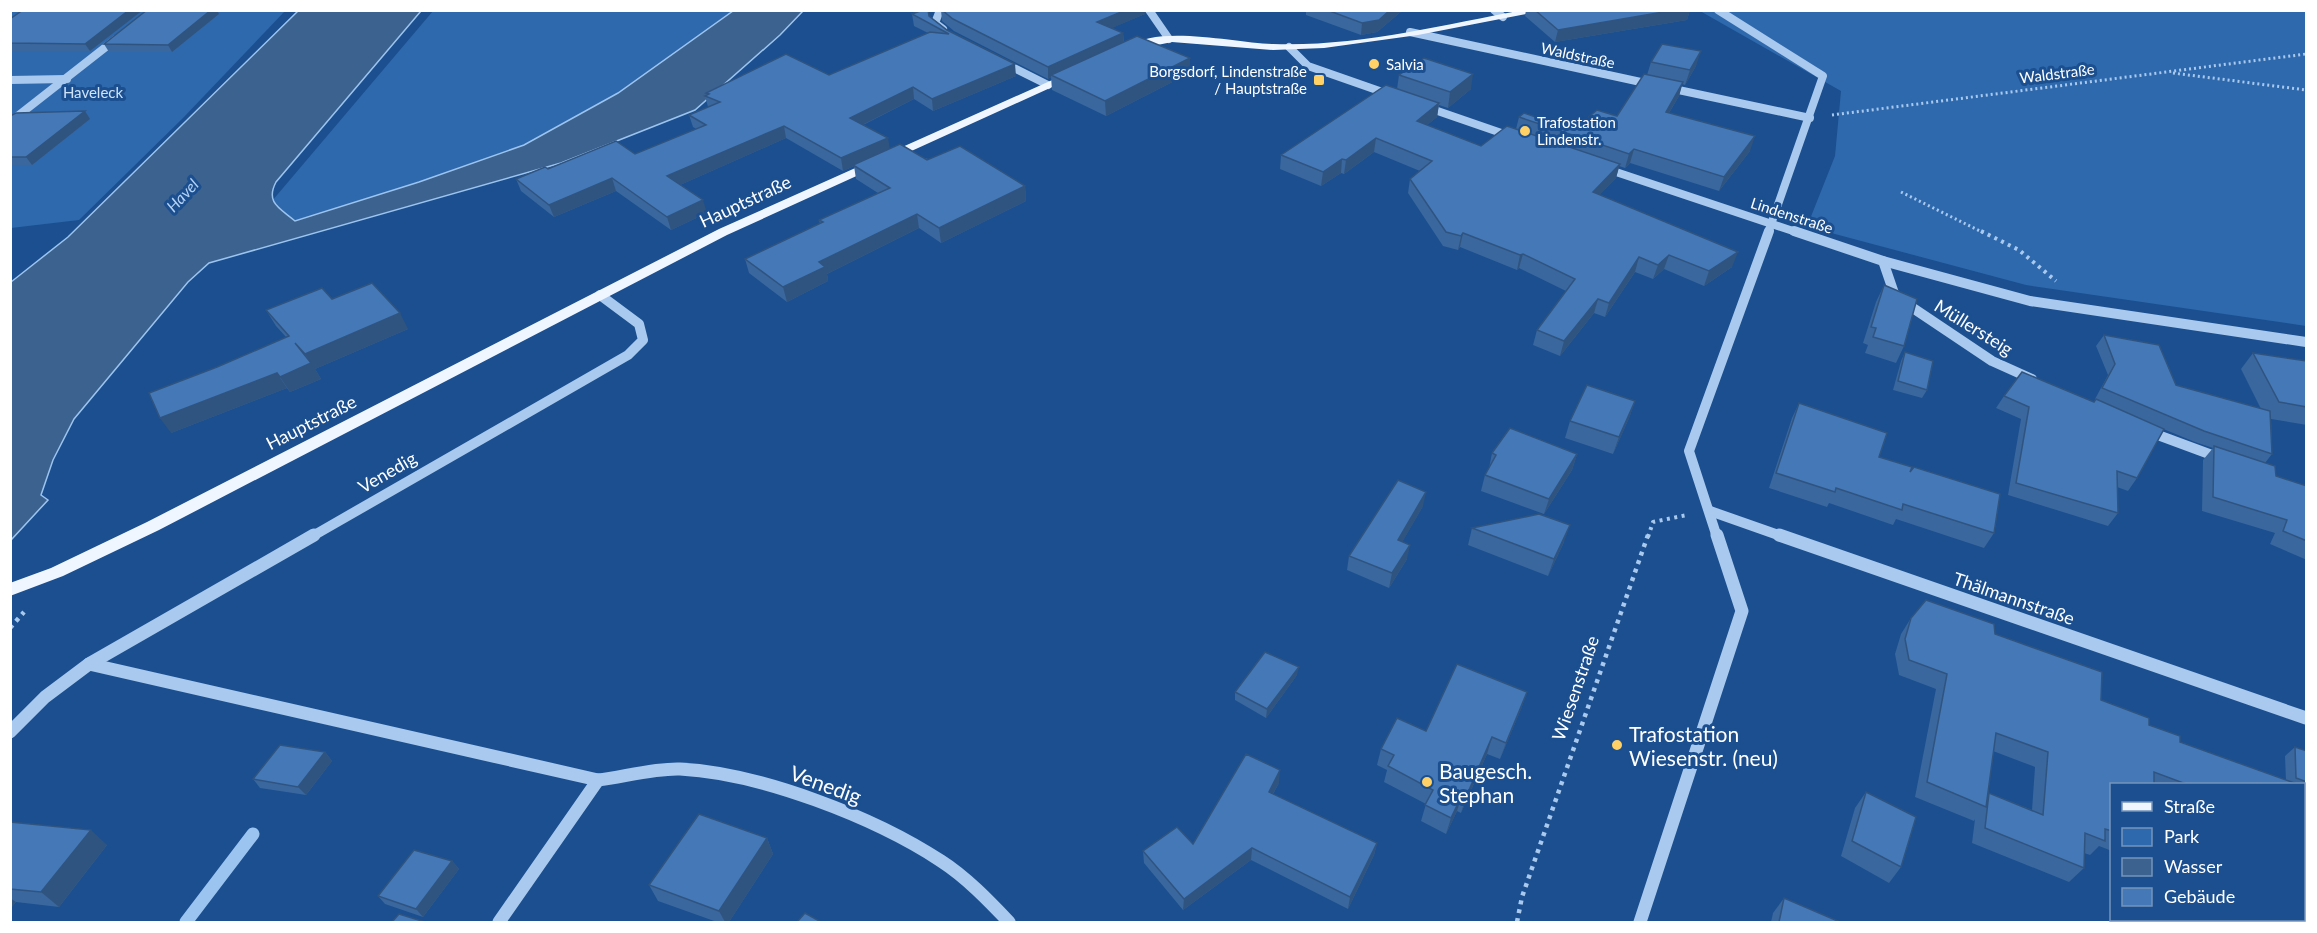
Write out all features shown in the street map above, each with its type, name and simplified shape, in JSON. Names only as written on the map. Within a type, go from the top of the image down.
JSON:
[{"type":"main road","points":[[1126,50],[1136,45],[1169,39],[1289,47],[1330,45],[1542,10]]},
{"type":"main road","name":"Hauptstraße","points":[[10,590],[57,572],[153,526],[723,232],[1077,72]]},
{"type":"street","points":[[940,10],[935,23],[951,36]]},
{"type":"street","points":[[1149,10],[1169,39]]},
{"type":"street","points":[[1494,10],[1503,17]]},
{"type":"street","points":[[1640,922],[1742,611],[1689,451],[1810,118],[1823,76],[1719,10]]},
{"type":"street","points":[[10,122],[127,31]]},
{"type":"street","name":"Waldstraße","points":[[1410,32],[1810,118]]},
{"type":"street","points":[[1289,47],[1308,66],[1398,97]]},
{"type":"street","points":[[999,60],[1048,85]]},
{"type":"street","points":[[10,80],[67,79]]},
{"type":"street","points":[[1421,105],[1522,140]]},
{"type":"street","name":"Lindenstraße","points":[[1590,163],[1883,261],[2030,302],[2307,342]]},
{"type":"street","name":"Müllersteig","points":[[1883,261],[1895,296],[1992,361],[2045,385]]},
{"type":"street","name":"Venedig","points":[[10,732],[45,697],[89,664],[628,355],[643,340],[639,324],[600,295]]},
{"type":"street","points":[[2132,424],[2175,443],[2229,462]]},
{"type":"street","name":"Thälmannstraße","points":[[1710,511],[2307,718]]},
{"type":"street","name":"Venedig","points":[[89,664],[598,780],[678,769],[748,778],[859,817],[942,861],[989,901],[1009,922]]},
{"type":"street","points":[[499,922],[598,780]]},
{"type":"path","name":"Waldstraße","points":[[1810,118],[2307,54]]},
{"type":"path","points":[[2167,72],[2307,90]]},
{"type":"path","points":[[1901,192],[2019,249],[2091,310]]},
{"type":"path","name":"Wiesenstraße","points":[[1517,922],[1522,897],[1653,522],[1710,511]]},
{"type":"green space","name":"Haveleck","points":[[10,11],[285,11],[183,118],[79,220],[11,228]]},
{"type":"green space","points":[[433,11],[733,11],[618,93],[524,145],[419,182],[295,221],[272,201]]},
{"type":"green space","points":[[1700,11],[2306,11],[2306,326],[2026,285],[1820,230],[1810,219],[1835,156],[1841,91]]},
{"type":"water","name":"Havel","points":[[298,11],[421,11],[276,182],[272,195],[273,200],[295,221],[419,182],[524,145],[618,93],[733,11],[803,11],[780,35],[695,110],[561,163],[209,263],[188,282],[74,419],[53,460],[41,495],[48,500],[11,540],[11,282],[68,237]]},
{"type":"building","points":[[23,10],[129,10],[85,44],[10,43],[10,19]]},
{"type":"building","points":[[147,10],[211,10],[168,45],[104,44]]},
{"type":"building","points":[[928,10],[929,16],[947,30],[1015,64],[932,99],[913,87],[850,118],[888,138],[841,158],[784,126],[667,176],[703,200],[667,217],[612,178],[549,205],[516,179],[545,167],[548,169],[616,141],[635,154],[706,125],[689,115],[720,102],[705,96],[709,94],[706,93],[786,54],[829,75],[930,32],[949,34],[912,14]]},
{"type":"building","points":[[942,10],[1126,10],[1097,22],[1123,33],[1048,67],[953,19]]},
{"type":"building","points":[[1327,10],[1390,10],[1379,20],[1362,23]]},
{"type":"building","points":[[1535,10],[1675,10],[1558,30]]},
{"type":"building","points":[[1137,36],[1190,58],[1105,101],[1051,75]]},
{"type":"building","points":[[1662,44],[1701,51],[1690,70],[1651,62]]},
{"type":"building","points":[[1424,58],[1473,74],[1450,92],[1399,75]]},
{"type":"building","points":[[1644,74],[1683,82],[1666,112],[1755,136],[1724,177],[1634,149],[1629,154],[1519,117],[1524,113],[1573,130],[1597,110],[1617,116]]},
{"type":"building","points":[[1386,85],[1439,103],[1417,121],[1481,146],[1507,126],[1620,164],[1593,192],[1738,252],[1709,271],[1669,255],[1658,265],[1639,257],[1609,303],[1598,299],[1564,341],[1537,330],[1575,279],[1523,254],[1520,255],[1463,233],[1461,236],[1446,232],[1410,179],[1432,161],[1376,138],[1346,160],[1342,159],[1323,172],[1281,155]]},
{"type":"building","points":[[85,111],[26,157],[10,157],[10,116],[16,113]]},
{"type":"building","points":[[900,144],[927,160],[960,146],[1025,186],[939,228],[917,214],[819,262],[825,267],[783,287],[745,259],[823,222],[819,220],[890,188],[853,165]]},
{"type":"building","points":[[372,283],[400,313],[305,354],[295,343],[311,363],[280,377],[277,373],[160,418],[149,393],[289,336],[266,310],[322,288],[332,299]]},
{"type":"building","points":[[1884,285],[1917,299],[1904,346],[1873,337],[1876,328],[1871,327]]},
{"type":"building","points":[[2104,335],[2159,345],[2176,385],[2270,411],[2272,454],[2204,431],[2102,388],[2115,364]]},
{"type":"building","points":[[1905,352],[1933,361],[1927,390],[1898,381]]},
{"type":"building","points":[[2253,353],[2307,361],[2307,407],[2279,402]]},
{"type":"building","points":[[2022,372],[2094,402],[2096,399],[2164,429],[2137,478],[2117,471],[2118,513],[2016,483],[2029,407],[2004,396]]},
{"type":"building","points":[[1587,385],[1635,401],[1619,437],[1570,421]]},
{"type":"building","points":[[1799,403],[1887,433],[1879,457],[1912,467],[1910,472],[1914,467],[2000,494],[1994,533],[1903,504],[1902,510],[1836,488],[1835,492],[1776,473]]},
{"type":"building","points":[[1510,428],[1577,454],[1549,499],[1485,475],[1496,455],[1492,453]]},
{"type":"building","points":[[2214,446],[2275,466],[2276,476],[2307,486],[2307,541],[2283,531],[2287,520],[2213,497]]},
{"type":"building","points":[[1398,480],[1426,492],[1398,540],[1410,545],[1392,573],[1349,556]]},
{"type":"building","points":[[1539,514],[1570,525],[1554,559],[1472,528]]},
{"type":"building","points":[[1926,600],[1994,624],[1995,634],[2102,672],[2101,700],[2149,718],[2149,725],[2180,736],[2180,742],[2294,783],[2183,783],[2154,772],[2154,783],[2110,783],[2110,830],[2105,829],[2105,841],[2085,833],[2084,868],[1985,828],[1989,793],[2043,815],[2048,752],[1996,733],[1986,807],[1927,782],[1947,674],[1909,660],[1905,639],[1911,618]]},
{"type":"building","points":[[1265,652],[1299,667],[1267,709],[1235,692]]},
{"type":"building","points":[[1457,664],[1527,692],[1506,743],[1492,737],[1466,797],[1462,795],[1451,818],[1425,805],[1433,790],[1388,766],[1394,755],[1381,749],[1397,718],[1426,731]]},
{"type":"building","points":[[280,745],[325,752],[298,787],[253,779]]},
{"type":"building","points":[[2295,747],[2307,751],[2307,782],[2296,778]]},
{"type":"building","points":[[1246,754],[1280,770],[1269,792],[1377,843],[1350,897],[1252,848],[1184,899],[1143,851],[1177,827],[1193,844]]},
{"type":"building","points":[[2305,787],[2307,788],[2307,846],[2305,845]]},
{"type":"building","points":[[1866,792],[1916,817],[1901,867],[1852,841]]},
{"type":"building","points":[[699,814],[767,838],[719,911],[649,885]]},
{"type":"building","points":[[10,822],[91,830],[41,892],[10,889]]},
{"type":"building","points":[[414,850],[452,861],[416,909],[378,896]]},
{"type":"building","points":[[1784,898],[1840,922],[1779,922]]},
{"type":"building","points":[[2305,904],[2307,904],[2307,922],[2306,922]]},
{"type":"building","points":[[805,913],[821,922],[797,922]]},
{"type":"building","points":[[399,914],[425,922],[392,922]]},
{"type":"waterway","points":[[186,922],[253,834]]},
{"type":"place","name":"Salvia","points":[[1374,64]]},
{"type":"place","name":"Borgsdorf, Lindenstraße / Hauptstraße","points":[[1319,80]]},
{"type":"place","name":"Trafostation Lindenstr.","points":[[1525,131]]},
{"type":"place","name":"Trafostation Wiesenstr. (neu)","points":[[1617,745]]},
{"type":"place","name":"Baugesch. Stephan","points":[[1427,782]]}]
